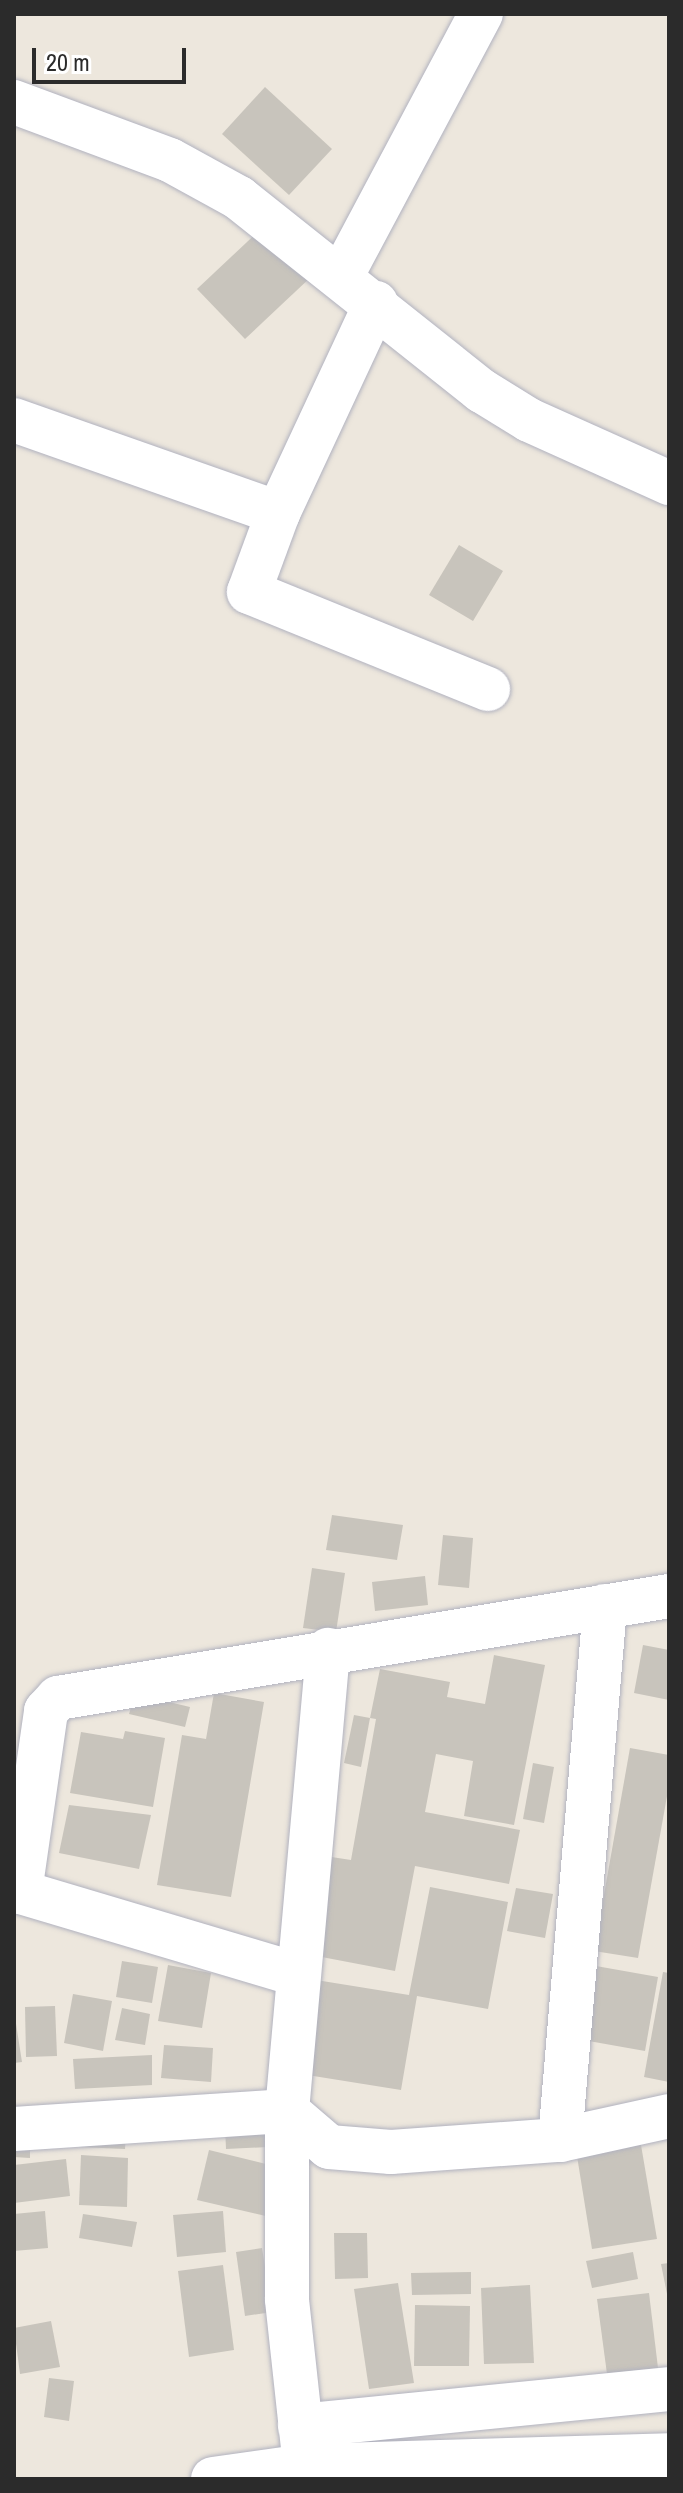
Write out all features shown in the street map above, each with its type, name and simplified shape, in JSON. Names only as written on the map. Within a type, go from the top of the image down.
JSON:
[{"type":"street","points":[[342,275],[481,14]]},
{"type":"street","points":[[14,102],[170,160],[239,198],[342,275],[482,391],[529,420],[669,483]]},
{"type":"street","points":[[376,303],[278,513],[249,592],[488,689]]},
{"type":"street","points":[[14,420],[278,513]]},
{"type":"street","points":[[295,1974],[17,1891],[46,1711],[58,1698],[328,1650],[669,1596]]},
{"type":"street","points":[[560,2140],[605,1606]]},
{"type":"street","points":[[303,2446],[287,2299],[287,2111],[295,1974],[328,1650]]},
{"type":"street","points":[[14,2129],[287,2111],[329,2147],[391,2152],[560,2140],[669,2116]]},
{"type":"street","points":[[213,2479],[303,2446],[669,2389]]},
{"type":"street","points":[[303,2446],[554,2469],[669,2455]]},
{"type":"building","points":[[265,87],[332,149],[289,195],[222,134]]},
{"type":"building","points":[[264,226],[312,276],[245,339],[197,289]]},
{"type":"building","points":[[459,545],[503,571],[473,621],[429,595]]},
{"type":"building","points":[[332,1515],[403,1525],[397,1560],[326,1550]]},
{"type":"building","points":[[443,1535],[473,1538],[469,1588],[438,1585]]},
{"type":"building","points":[[312,1568],[345,1573],[336,1632],[303,1628]]},
{"type":"building","points":[[425,1576],[428,1605],[375,1611],[372,1582]]},
{"type":"building","points":[[643,1645],[669,1650],[669,1700],[634,1693]]},
{"type":"building","points":[[494,1655],[545,1665],[514,1825],[464,1816],[473,1761],[436,1754],[425,1812],[520,1830],[509,1884],[415,1866],[395,1971],[306,1954],[325,1856],[351,1860],[376,1719],[370,1718],[380,1669],[450,1682],[447,1697],[485,1704]]},
{"type":"building","points":[[214,1693],[264,1702],[231,1897],[157,1885],[182,1735],[206,1739]]},
{"type":"building","points":[[135,1694],[190,1707],[185,1727],[129,1714]]},
{"type":"building","points":[[354,1715],[370,1718],[361,1767],[344,1763]]},
{"type":"building","points":[[125,1731],[165,1738],[153,1807],[70,1793],[81,1732],[123,1739]]},
{"type":"building","points":[[630,1748],[669,1755],[669,1785],[638,1958],[594,1951]]},
{"type":"building","points":[[533,1763],[554,1767],[544,1823],[523,1819]]},
{"type":"building","points":[[69,1805],[151,1815],[139,1869],[59,1853]]},
{"type":"building","points":[[430,1887],[508,1902],[488,2009],[417,1996],[401,2090],[301,2074],[316,1980],[409,1995]]},
{"type":"building","points":[[516,1888],[553,1894],[545,1938],[507,1931]]},
{"type":"building","points":[[122,1961],[158,1967],[152,2003],[116,1997]]},
{"type":"building","points":[[168,1965],[211,1973],[202,2028],[158,2021]]},
{"type":"building","points":[[596,1966],[658,1977],[645,2051],[583,2040]]},
{"type":"building","points":[[663,1972],[669,1973],[669,2082],[644,2077]]},
{"type":"building","points":[[73,1994],[112,2001],[103,2051],[64,2043]]},
{"type":"building","points":[[55,2006],[57,2056],[26,2057],[25,2007]]},
{"type":"building","points":[[122,2008],[150,2014],[145,2045],[115,2040]]},
{"type":"building","points":[[14,2011],[22,2062],[14,2063]]},
{"type":"building","points":[[164,2045],[213,2048],[211,2082],[161,2078]]},
{"type":"building","points":[[152,2055],[152,2085],[75,2089],[73,2059]]},
{"type":"building","points":[[267,2124],[268,2147],[226,2149],[225,2126]]},
{"type":"building","points":[[80,2131],[126,2133],[125,2149],[79,2147]]},
{"type":"building","points":[[14,2138],[30,2139],[30,2158],[14,2157]]},
{"type":"building","points":[[640,2139],[657,2239],[592,2249],[576,2150]]},
{"type":"building","points":[[209,2150],[282,2168],[270,2217],[197,2200]]},
{"type":"building","points":[[81,2155],[128,2158],[127,2207],[79,2205]]},
{"type":"building","points":[[66,2159],[70,2196],[14,2203],[14,2165]]},
{"type":"building","points":[[45,2211],[48,2248],[14,2251],[14,2214]]},
{"type":"building","points":[[223,2211],[226,2252],[177,2257],[173,2215]]},
{"type":"building","points":[[83,2214],[137,2222],[132,2247],[79,2238]]},
{"type":"building","points":[[334,2233],[367,2233],[368,2278],[335,2279]]},
{"type":"building","points":[[262,2248],[272,2312],[245,2316],[236,2252]]},
{"type":"building","points":[[633,2252],[638,2279],[592,2288],[586,2261]]},
{"type":"building","points":[[669,2263],[669,2299],[668,2299],[661,2264]]},
{"type":"building","points":[[223,2265],[234,2350],[189,2357],[178,2271]]},
{"type":"building","points":[[471,2272],[471,2294],[412,2295],[411,2273]]},
{"type":"building","points":[[398,2283],[414,2383],[369,2389],[354,2289]]},
{"type":"building","points":[[530,2285],[534,2363],[484,2364],[481,2288]]},
{"type":"building","points":[[649,2293],[658,2368],[607,2374],[597,2299]]},
{"type":"building","points":[[415,2305],[470,2306],[469,2366],[414,2366]]},
{"type":"building","points":[[51,2321],[60,2367],[20,2374],[14,2328]]},
{"type":"building","points":[[49,2378],[74,2381],[69,2421],[44,2417]]}]
